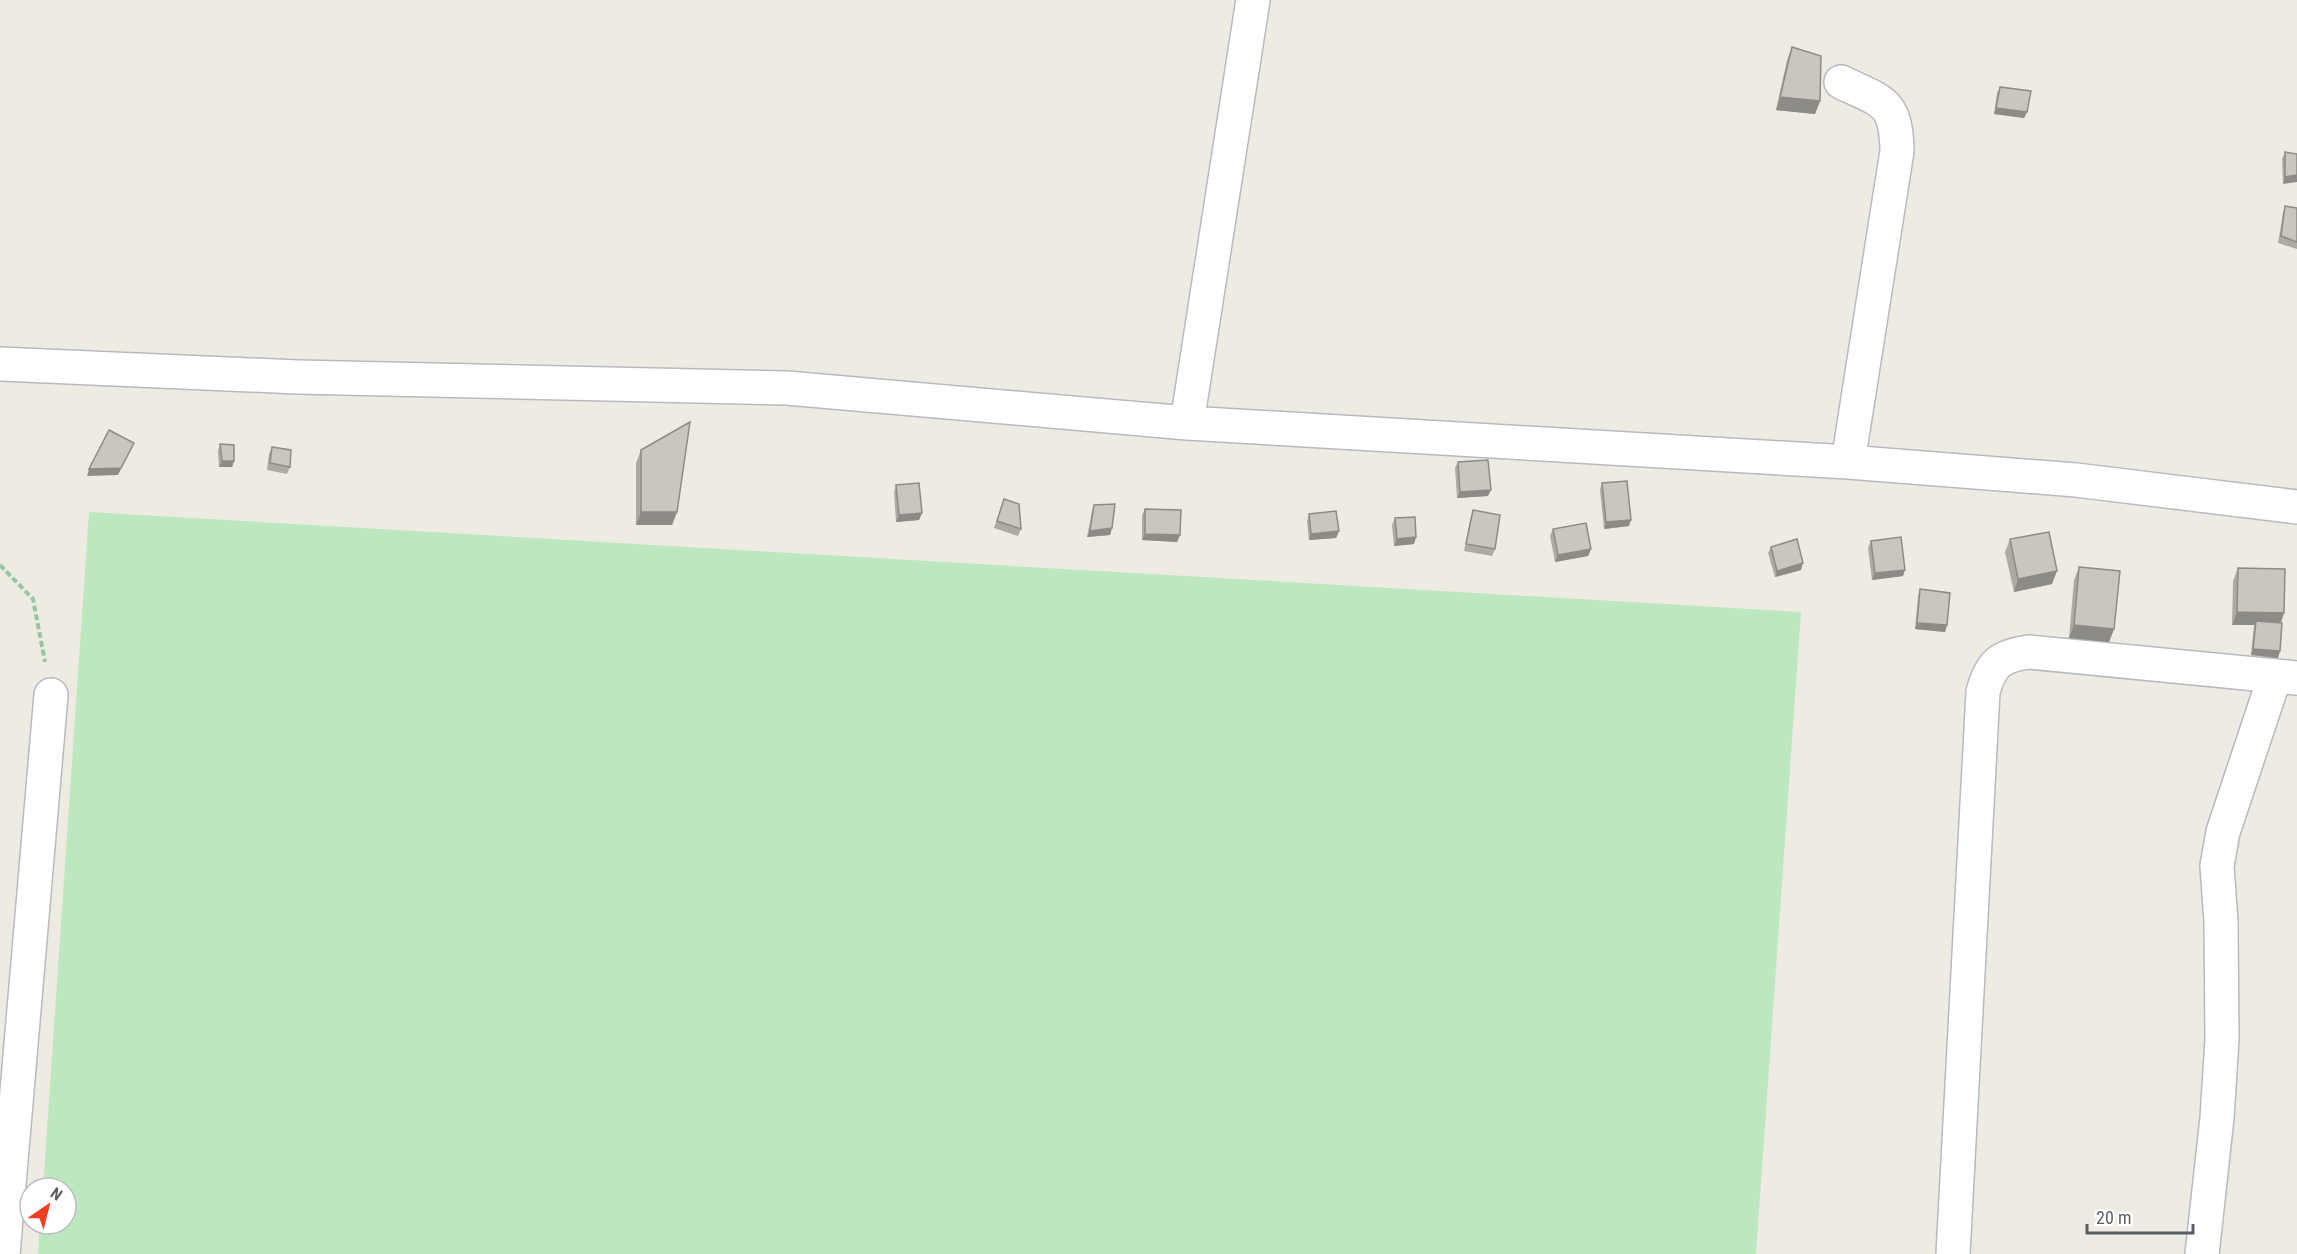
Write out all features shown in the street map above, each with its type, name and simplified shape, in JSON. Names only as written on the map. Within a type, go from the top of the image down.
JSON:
[{"type":"street","points":[[1187,423],[1253,0]]},
{"type":"street","points":[[1842,82],[1890,109],[1896,125],[1897,143],[1848,462]]},
{"type":"street","points":[[0,364],[298,377],[787,388],[1187,423],[1848,462],[2076,480],[2297,507]]},
{"type":"street","points":[[1953,1254],[1983,692],[1988,675],[1998,662],[2011,655],[2029,652],[2286,677],[2223,832],[2217,866],[2221,922],[2222,1040],[2217,1118],[2202,1254]]},
{"type":"street","points":[[3,1254],[51,695]]},
{"type":"path","points":[[0,565],[33,599],[51,695]]},
{"type":"green space","points":[[89,512],[1801,612],[1756,1254],[38,1254],[39,1236],[78,1236],[78,1176],[44,1176]]},
{"type":"building","points":[[1792,47],[1821,56],[1820,101],[1780,97]]},
{"type":"building","points":[[2000,87],[2031,91],[2027,112],[1996,108]]},
{"type":"building","points":[[2285,152],[2297,154],[2297,175],[2285,177]]},
{"type":"building","points":[[2285,206],[2297,208],[2297,242],[2281,236]]},
{"type":"building","points":[[690,422],[677,512],[641,512],[641,450]]},
{"type":"building","points":[[109,430],[134,443],[121,468],[89,469]]},
{"type":"building","points":[[220,444],[234,445],[234,461],[222,461]]},
{"type":"building","points":[[272,447],[291,450],[290,467],[270,463]]},
{"type":"building","points":[[1488,460],[1491,490],[1460,492],[1458,462]]},
{"type":"building","points":[[1627,481],[1631,520],[1606,522],[1602,483]]},
{"type":"building","points":[[919,483],[922,513],[899,515],[896,485]]},
{"type":"building","points":[[1004,499],[1019,504],[1021,529],[997,521]]},
{"type":"building","points":[[1115,504],[1112,528],[1090,531],[1094,505]]},
{"type":"building","points":[[1145,509],[1181,510],[1180,535],[1145,534]]},
{"type":"building","points":[[1473,510],[1500,515],[1495,549],[1466,544]]},
{"type":"building","points":[[1336,511],[1339,531],[1311,534],[1309,514]]},
{"type":"building","points":[[1415,517],[1416,537],[1397,539],[1395,518]]},
{"type":"building","points":[[1586,523],[1591,549],[1558,555],[1553,529]]},
{"type":"building","points":[[2049,532],[2057,571],[2018,579],[2010,539]]},
{"type":"building","points":[[1901,537],[1905,570],[1875,573],[1871,541]]},
{"type":"building","points":[[1797,539],[1803,563],[1777,571],[1771,547]]},
{"type":"building","points":[[2079,567],[2120,571],[2114,629],[2074,625]]},
{"type":"building","points":[[2238,568],[2285,569],[2284,613],[2237,612]]},
{"type":"building","points":[[1920,589],[1950,593],[1947,625],[1917,623]]},
{"type":"building","points":[[2256,621],[2282,623],[2280,651],[2253,649]]}]
